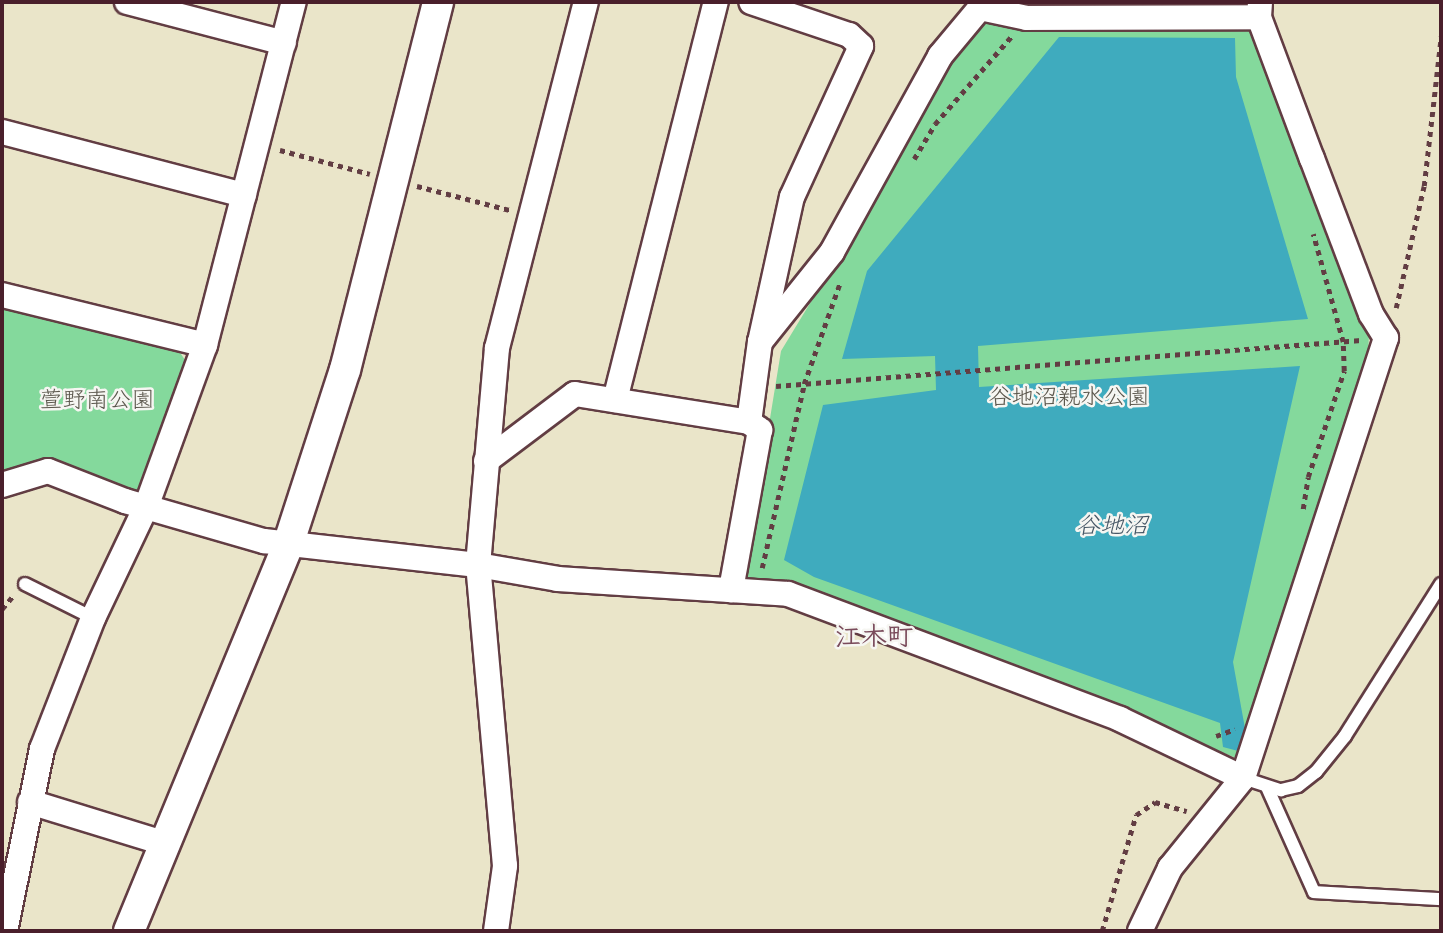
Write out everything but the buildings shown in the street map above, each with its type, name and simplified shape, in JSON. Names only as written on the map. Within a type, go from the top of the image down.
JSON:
[{"type":"street","points":[[127,2],[284,43]]},
{"type":"street","points":[[5,931],[42,749],[93,618],[146,507],[205,345],[295,2]]},
{"type":"street","points":[[129,931],[288,545],[345,370],[439,2]]},
{"type":"street","points":[[496,931],[505,866],[478,565],[486,461],[497,348],[586,2]]},
{"type":"street","points":[[615,400],[716,2]]},
{"type":"street","points":[[749,422],[760,342],[792,197],[861,46],[849,35],[760,3]]},
{"type":"street","points":[[760,342],[832,252],[940,56],[980,8],[1027,18],[1260,9],[1371,314],[1386,338],[1243,778],[1170,869],[1140,931]]},
{"type":"street","points":[[2,132],[244,195]]},
{"type":"street","points":[[2,295],[205,345]]},
{"type":"street","points":[[486,461],[575,394],[749,422],[760,430],[731,590]]},
{"type":"street","points":[[2,485],[48,471],[146,507],[288,545],[307,543],[478,565],[558,579],[788,594],[1120,719],[1243,778]]},
{"type":"street","points":[[30,802],[163,843]]},
{"type":"lane","points":[[24,584],[93,618]]},
{"type":"lane","points":[[1243,778],[1267,787],[1298,786],[1316,772],[1345,736],[1441,584]]},
{"type":"lane","points":[[1267,787],[1314,892],[1441,899]]},
{"type":"path","points":[[907,169],[935,124],[1027,18]]},
{"type":"path","points":[[754,388],[1386,338],[1424,186],[1441,36]]},
{"type":"path","points":[[257,145],[381,177]]},
{"type":"path","points":[[410,184],[531,216]]},
{"type":"path","points":[[761,573],[804,384],[844,271]]},
{"type":"path","points":[[1102,931],[1136,815],[1155,802],[1180,806],[1205,823]]},
{"type":"green space","name":"谷地沼","points":[[986,21],[1233,23],[1249,30],[1369,330],[1368,365],[1241,760],[1021,671],[744,578],[781,351],[911,137],[951,61]]},
{"type":"green space","name":"萱野南公園","points":[[2,304],[177,348],[189,366],[145,489],[132,496],[2,476]]},
{"type":"water","name":"谷地沼","points":[[1059,37],[1235,38],[1236,77],[1308,319],[978,346],[979,387],[1300,366],[1233,662],[1246,734],[1242,752],[1223,747],[1220,723],[814,577],[784,560],[823,405],[936,390],[935,356],[842,359],[867,271]]},
{"type":"district","name":"江木町","points":[[874,639]]},
{"type":"park label","name":"谷地沼親水公園","points":[[1069,398]]}]
